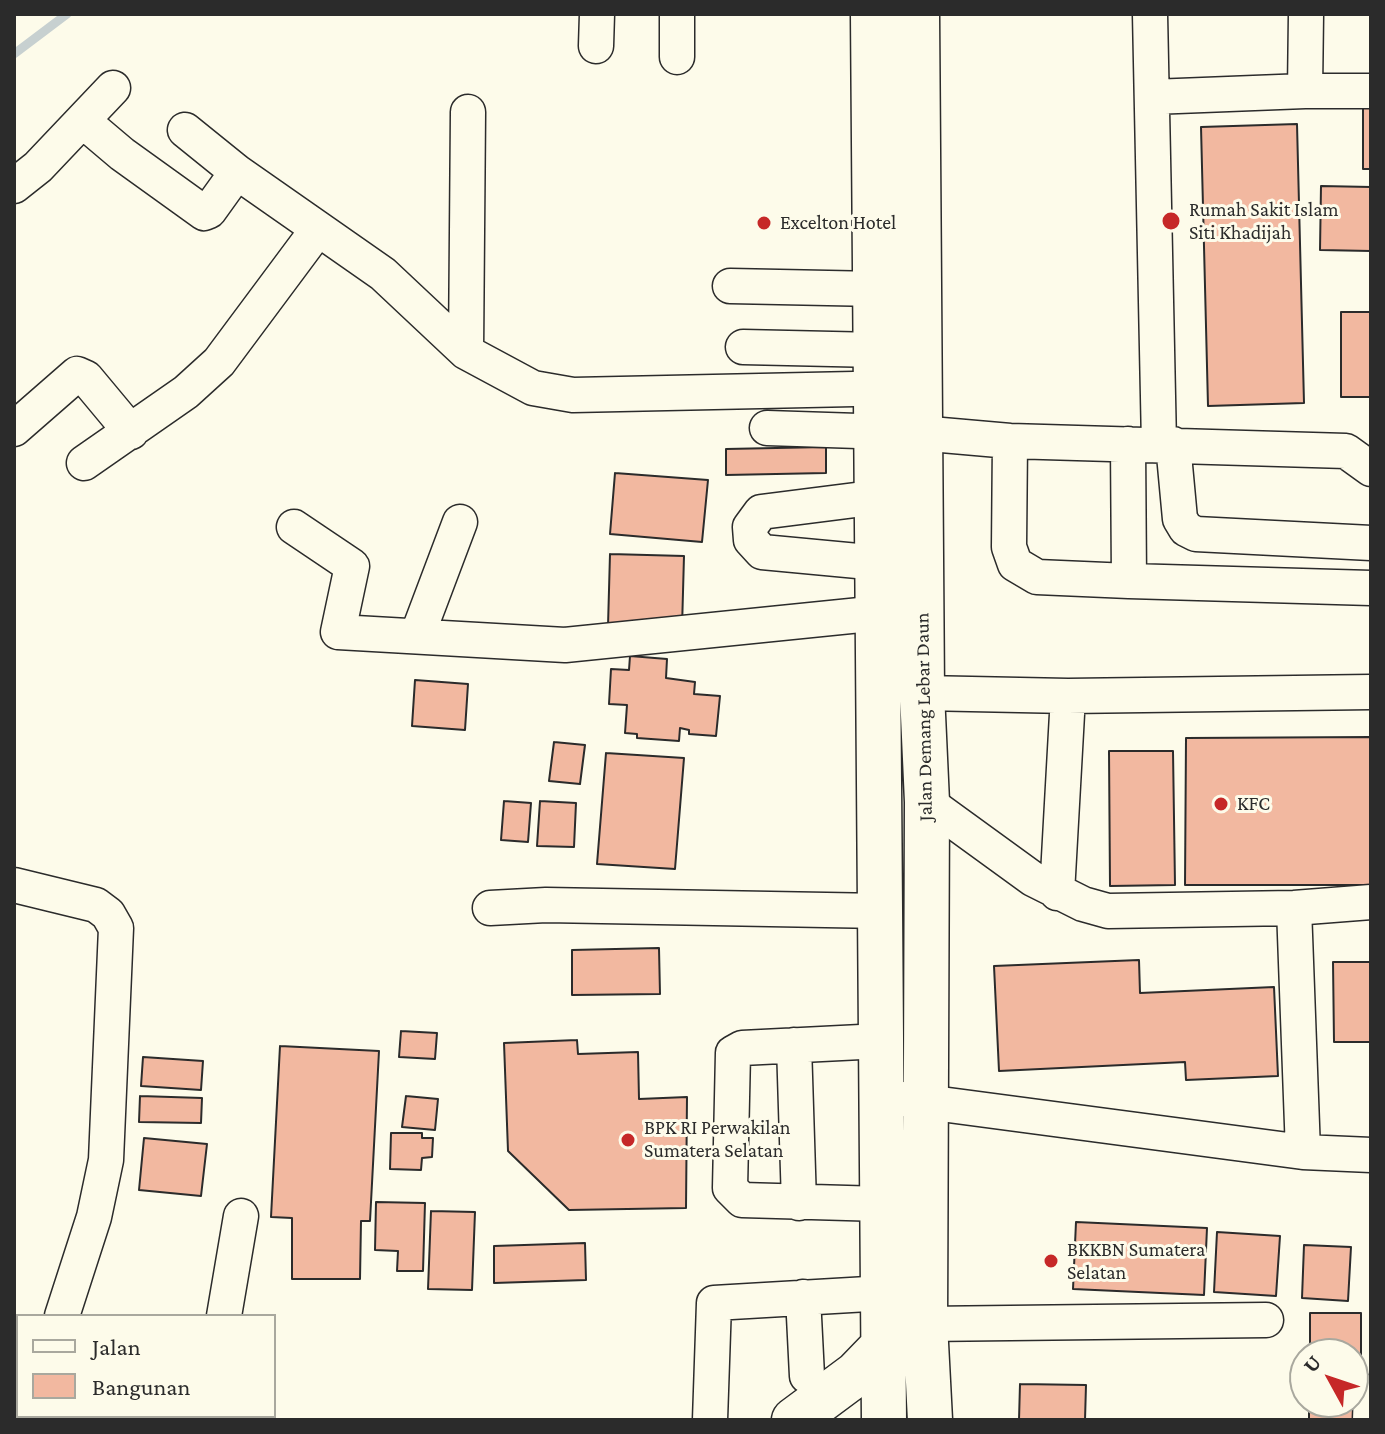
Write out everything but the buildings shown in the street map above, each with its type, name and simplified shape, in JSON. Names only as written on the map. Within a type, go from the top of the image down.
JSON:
[{"type":"highway","name":"Jalan Demang Lebar Daun","points":[[873,14],[877,289],[898,433],[922,693],[927,802],[925,1324],[930,1420]]},
{"type":"highway","name":"Jalan Demang Lebar Daun","points":[[891,375],[917,14]]},
{"type":"highway","name":"Jalan Demang Lebar Daun","points":[[884,1420],[886,1343],[882,1204],[879,497],[898,433]]},
{"type":"highway","points":[[794,1420],[856,1374],[886,1343]]},
{"type":"street","points":[[677,14],[677,57]]},
{"type":"street","points":[[1129,581],[1153,444],[1150,14]]},
{"type":"street","points":[[1305,91],[1306,14]]},
{"type":"street","points":[[14,186],[113,88]]},
{"type":"street","points":[[1152,97],[1371,91]]},
{"type":"street","points":[[466,352],[468,112]]},
{"type":"street","points":[[83,121],[122,154],[204,213],[209,211],[237,172]]},
{"type":"street","points":[[185,130],[237,172],[383,274],[466,352],[533,388],[573,395],[891,375]]},
{"type":"street","points":[[84,463],[131,432],[219,362],[318,229]]},
{"type":"street","points":[[730,286],[877,289]]},
{"type":"street","points":[[743,347],[891,375]]},
{"type":"street","points":[[14,429],[77,374],[86,378],[131,432]]},
{"type":"street","points":[[767,428],[1010,441],[1346,451],[1371,469]]},
{"type":"street","points":[[1010,441],[1009,547],[1015,564],[1037,577],[1371,588]]},
{"type":"street","points":[[1153,444],[1180,519],[1186,529],[1196,534],[1371,543]]},
{"type":"street","points":[[879,497],[761,512],[750,527],[751,540],[762,552],[879,563]]},
{"type":"street","points":[[417,636],[460,522]]},
{"type":"street","points":[[294,527],[352,566],[338,632],[565,645],[880,613]]},
{"type":"street","points":[[922,693],[1068,696],[1371,692]]},
{"type":"street","points":[[1057,893],[1068,696]]},
{"type":"street","points":[[927,802],[985,847],[1057,893],[1108,911],[1294,908],[1371,902]]},
{"type":"street","points":[[14,885],[96,905],[108,914],[116,928],[106,1160],[94,1217],[63,1314]]},
{"type":"street","points":[[490,908],[546,905],[882,911]]},
{"type":"street","points":[[1294,908],[1303,1152]]},
{"type":"street","points":[[881,1041],[742,1048],[731,1057],[730,1188],[742,1200],[882,1204]]},
{"type":"street","points":[[794,1045],[799,1203]]},
{"type":"street","points":[[883,1099],[926,1100],[1303,1152],[1371,1155]]},
{"type":"street","points":[[224,1314],[241,1216]]},
{"type":"street","points":[[710,1420],[714,1303],[885,1293]]},
{"type":"street","points":[[803,1297],[807,1376]]},
{"type":"street","points":[[925,1324],[1266,1320]]},
{"type":"street","points":[[1370,1420],[1371,1392]]},
{"type":"waterway","points":[[14,54],[67,14]]},
{"type":"place","name":"Rumah Sakit Islam Siti Khadijah","points":[[1171,221]]},
{"type":"place","name":"Excelton Hotel","points":[[764,223]]},
{"type":"place","name":"KFC","points":[[1221,804]]},
{"type":"place","name":"BPK RI Perwakilan Sumatera Selatan","points":[[628,1140]]},
{"type":"place","name":"BKKBN Sumatera Selatan","points":[[1051,1261]]}]
